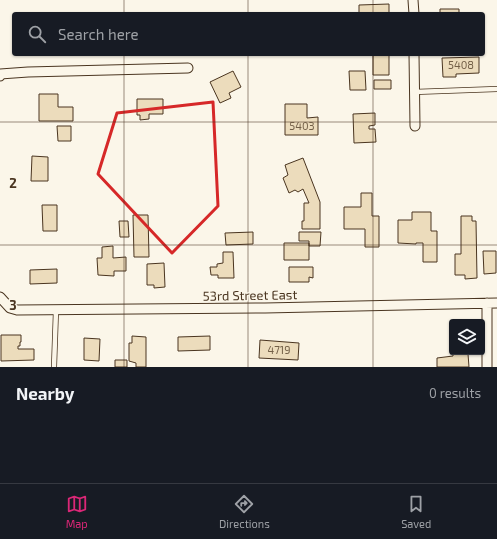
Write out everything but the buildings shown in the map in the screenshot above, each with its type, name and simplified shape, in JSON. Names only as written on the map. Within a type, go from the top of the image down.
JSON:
[{"type":"street","points":[[413,0],[414,12]]},
{"type":"street","points":[[414,56],[415,126]]},
{"type":"street","points":[[0,75],[28,72],[188,68]]},
{"type":"street","name":"53rd Street East","points":[[2,301],[10,308],[17,310],[497,303]]},
{"type":"street","points":[[487,303],[487,367]]},
{"type":"lane","points":[[414,92],[497,89]]},
{"type":"lane","points":[[54,367],[56,310]]},
{"type":"highlighted area","points":[[213,102],[218,206],[172,253],[98,174],[117,113]]}]
